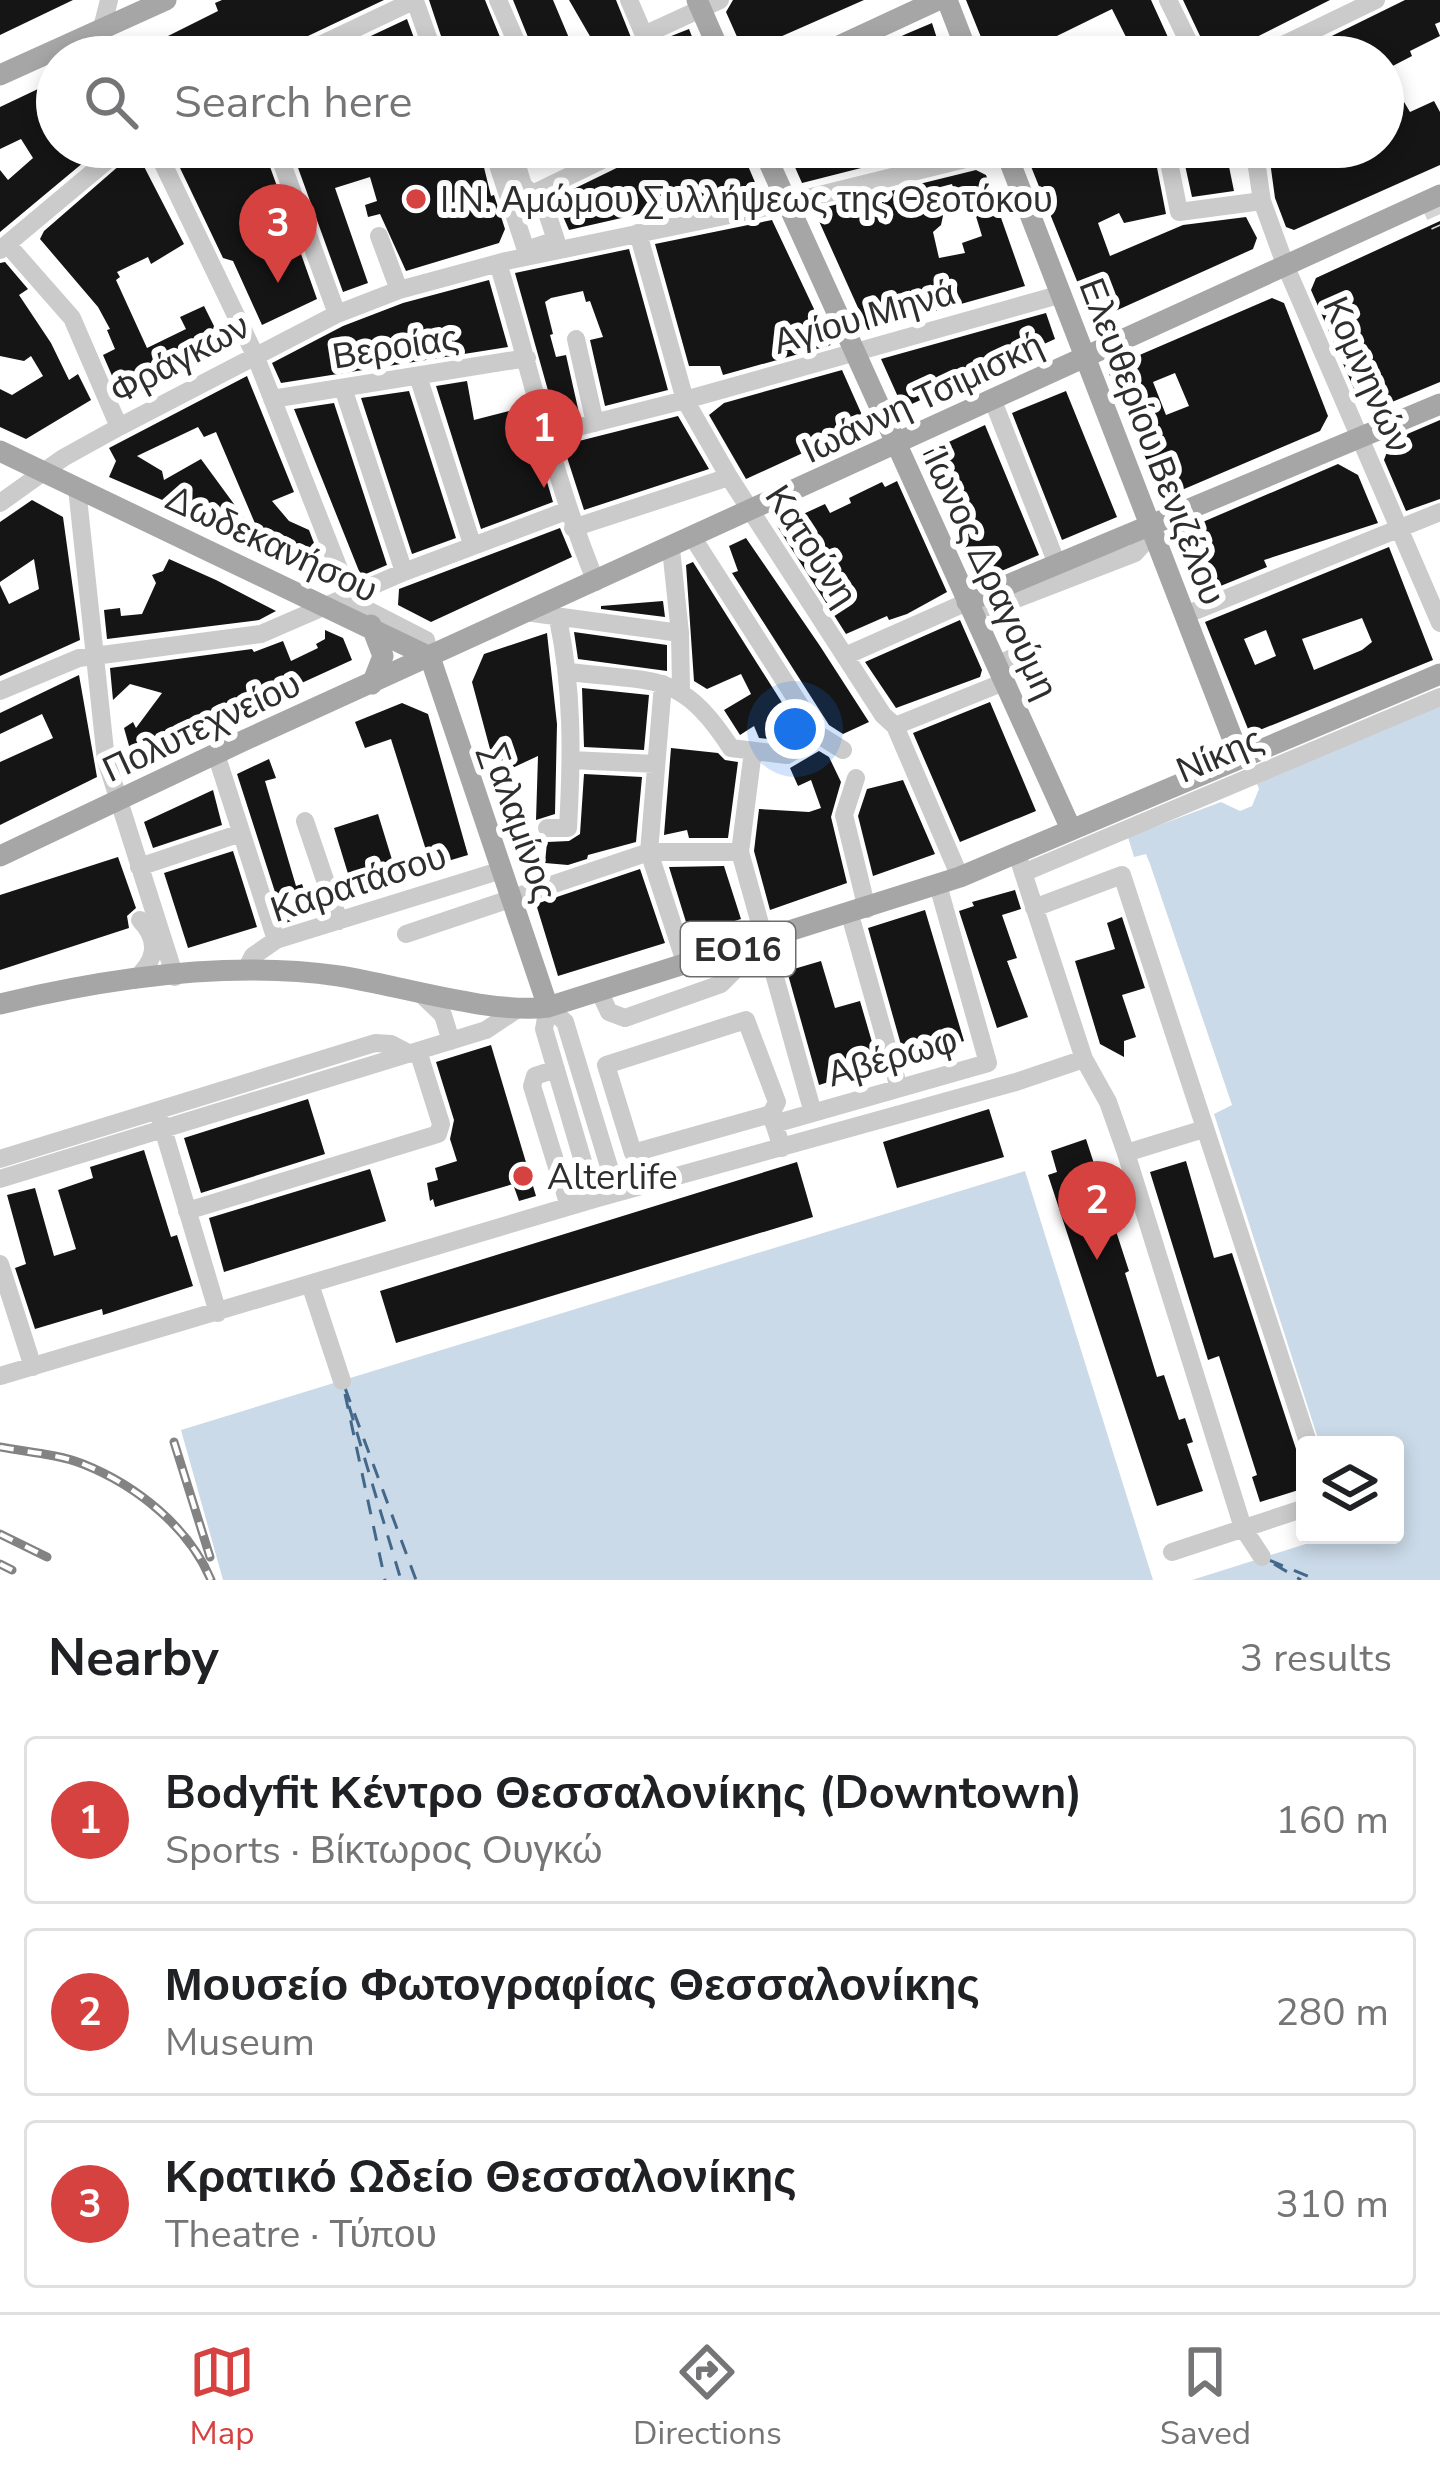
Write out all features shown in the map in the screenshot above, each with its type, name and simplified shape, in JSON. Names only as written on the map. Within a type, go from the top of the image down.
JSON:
[{"type":"main road","points":[[862,36],[942,0],[959,36]]},
{"type":"main road","points":[[91,36],[152,3]]},
{"type":"main road","points":[[706,3],[716,36]]},
{"type":"main road","points":[[0,75],[36,60]]},
{"type":"main road","name":"Ίωνος Δραγούμη","points":[[772,168],[1071,830]]},
{"type":"main road","name":"Ελευθερίου Βενιζέλου","points":[[1015,168],[1240,758]]},
{"type":"main road","name":"Ιωάννη Τσιμισκή","points":[[430,657],[1440,195]]},
{"type":"main road","points":[[968,602],[1440,404]]},
{"type":"main road","name":"Δωδεκανήσου","points":[[0,451],[352,610],[430,657]]},
{"type":"main road","points":[[352,610],[383,656],[372,684]]},
{"type":"main road","name":"Πολυτεχνείου","points":[[0,856],[121,811],[216,754],[430,657]]},
{"type":"main road","name":"Σαλαμίνος","points":[[430,657],[548,1007]]},
{"type":"main road","name":"Νίκης","points":[[1071,830],[1440,674]]},
{"type":"main road","name":"ΕΟ16","points":[[0,1004],[84,986],[244,971],[333,976],[519,1008],[548,1007],[949,881],[1020,864],[1071,830]]},
{"type":"street","points":[[102,36],[109,0]]},
{"type":"street","points":[[339,36],[415,0],[428,36]]},
{"type":"street","points":[[498,0],[514,36]]},
{"type":"street","points":[[629,0],[644,35],[706,3]]},
{"type":"street","points":[[1168,0],[1186,36]]},
{"type":"street","points":[[1301,36],[1376,0]]},
{"type":"street","points":[[98,168],[4,247],[72,318],[118,427]]},
{"type":"street","points":[[165,168],[254,355],[352,610]]},
{"type":"street","points":[[284,168],[337,314]]},
{"type":"street","points":[[499,168],[526,250],[537,250],[518,168]]},
{"type":"street","points":[[528,196],[586,168]]},
{"type":"street","name":"Φράγκων","points":[[0,503],[118,427],[337,314],[399,290],[537,250],[788,203],[928,168]]},
{"type":"street","points":[[1170,168],[1179,212],[1262,201]]},
{"type":"street","name":"Κομνηνών","points":[[1257,168],[1262,201],[1286,267],[1440,623]]},
{"type":"street","name":"Κατούνη","points":[[638,233],[685,400],[751,512],[895,726],[912,760],[949,881],[988,1063]]},
{"type":"street","points":[[379,236],[399,290]]},
{"type":"street","points":[[497,263],[570,519],[596,582]]},
{"type":"street","points":[[198,285],[217,275]]},
{"type":"street","name":"Αγίου Μηνά","points":[[546,436],[1062,294]]},
{"type":"street","points":[[576,339],[595,423]]},
{"type":"street","name":"Βεροίας","points":[[272,398],[527,358]]},
{"type":"street","points":[[418,376],[472,544]]},
{"type":"street","points":[[343,388],[404,572]]},
{"type":"street","points":[[993,401],[1057,564]]},
{"type":"street","points":[[0,691],[58,664],[249,637],[352,610],[404,572],[472,544],[729,477]]},
{"type":"street","points":[[77,488],[91,575],[106,760],[176,977]]},
{"type":"street","points":[[1185,615],[1440,512]]},
{"type":"street","points":[[844,656],[968,602],[993,608],[1135,553],[1150,525]]},
{"type":"street","points":[[694,538],[819,735],[843,750]]},
{"type":"street","points":[[670,549],[680,633],[656,764],[649,852],[686,964]]},
{"type":"street","points":[[526,613],[680,633]]},
{"type":"street","points":[[547,828],[568,828],[570,673],[558,619]]},
{"type":"street","points":[[895,726],[1000,673],[1019,655]]},
{"type":"street","points":[[570,673],[672,687],[706,711],[731,748],[787,754],[819,735]]},
{"type":"street","name":"Νίκης","points":[[1020,864],[1440,697]]},
{"type":"street","points":[[753,751],[740,852],[813,1113]]},
{"type":"street","points":[[216,754],[276,940]]},
{"type":"street","points":[[571,760],[656,764]]},
{"type":"street","points":[[856,778],[844,815],[859,912],[899,1088]]},
{"type":"street","points":[[121,811],[118,833],[139,898],[138,913],[154,951],[148,967],[134,980]]},
{"type":"street","points":[[305,821],[339,920]]},
{"type":"street","points":[[140,866],[241,832]]},
{"type":"street","points":[[406,934],[649,852],[740,852]]},
{"type":"street","points":[[1020,864],[1084,1058],[1108,1102],[1126,1153],[1243,1528],[1262,1557]]},
{"type":"street","name":"Καρατάσου","points":[[244,971],[253,956],[276,940],[502,870]]},
{"type":"street","points":[[1034,908],[1122,875],[1306,1436]]},
{"type":"street","points":[[600,993],[610,1012],[625,1018],[722,984],[735,970],[740,948]]},
{"type":"street","points":[[416,990],[446,1019],[451,1041]]},
{"type":"street","points":[[548,1007],[544,1029],[594,1199]]},
{"type":"street","points":[[548,1007],[565,1022],[617,1193]]},
{"type":"street","points":[[0,1159],[414,1053],[496,1026],[519,1008]]},
{"type":"street","name":"Αβέρωφ","points":[[773,1119],[777,1102],[746,1020],[606,1065],[633,1153],[813,1113],[988,1063]]},
{"type":"street","points":[[187,1211],[438,1134],[441,1124],[414,1053]]},
{"type":"street","points":[[0,1376],[569,1206],[1016,1082],[1084,1058]]},
{"type":"street","points":[[556,1069],[535,1076],[532,1086],[569,1206]]},
{"type":"street","points":[[773,1119],[782,1148]]},
{"type":"street","points":[[0,1179],[160,1120]]},
{"type":"street","points":[[160,1120],[218,1313]]},
{"type":"street","points":[[1126,1153],[1204,1129]]},
{"type":"street","points":[[0,1264],[34,1367]]},
{"type":"street","points":[[310,1284],[342,1381]]},
{"type":"street","points":[[1172,1552],[1296,1511]]},
{"type":"water","points":[[1440,701],[1440,1580],[1192,1580],[1306,1544],[1404,1544],[1404,1436],[1317,1436],[1214,1114],[1232,1105],[1150,864],[1146,854],[1134,857],[1128,837],[1221,802],[1240,811],[1252,806],[1259,789],[1255,779]]},
{"type":"water","points":[[1025,1171],[1153,1580],[223,1580],[181,1430]]},
{"type":"building","points":[[0,0],[73,0],[0,35]]},
{"type":"building","points":[[384,0],[308,36],[168,36],[218,11],[215,3]]},
{"type":"building","points":[[429,0],[485,0],[500,36],[441,36]]},
{"type":"building","points":[[513,0],[553,0],[568,36],[528,36]]},
{"type":"building","points":[[569,0],[616,0],[630,36],[590,36]]},
{"type":"building","points":[[733,0],[864,0],[782,36],[737,36],[726,12]]},
{"type":"building","points":[[966,0],[1151,0],[1167,36],[1126,36],[1112,9],[1057,36],[981,36]]},
{"type":"building","points":[[1183,0],[1330,0],[1259,36],[1200,36]]},
{"type":"building","points":[[1405,0],[1440,0],[1440,22],[1435,24],[1440,36],[1410,51],[1412,56],[1404,60],[1404,36],[1332,36]]},
{"type":"building","points":[[407,19],[413,36],[371,36]]},
{"type":"building","points":[[932,23],[936,36],[902,36]]},
{"type":"building","points":[[36,90],[36,168],[77,168],[0,232],[0,170],[8,180],[33,158],[21,139],[0,149],[0,107]]},
{"type":"building","points":[[1434,101],[1440,112],[1440,165],[1294,230],[1286,227],[1271,168],[1404,168],[1404,102],[1410,112]]},
{"type":"building","points":[[116,168],[145,168],[184,244],[151,264],[148,257],[117,272],[116,280],[147,348],[186,329],[180,317],[204,306],[223,344],[120,394],[103,355],[115,349],[110,329],[98,307],[40,239]]},
{"type":"building","points":[[180,168],[270,168],[317,299],[262,325],[233,261],[223,258]]},
{"type":"building","points":[[298,168],[484,168],[505,229],[499,243],[406,271],[380,214],[368,217],[365,205],[377,201],[370,177],[335,188],[368,283],[343,292]]},
{"type":"building","points":[[617,168],[749,168],[757,187],[569,230],[555,198]]},
{"type":"building","points":[[795,168],[861,168],[802,183]]},
{"type":"building","points":[[1032,168],[1157,168],[1166,214],[1124,223],[1119,213],[1098,223],[1110,256],[1183,225],[1246,217],[1257,238],[1253,249],[1093,321]]},
{"type":"building","points":[[1186,168],[1229,168],[1234,191],[1192,197]]},
{"type":"building","points":[[976,170],[986,175],[1025,286],[868,330],[814,210]],"holes":[[[952,184],[958,203],[971,200],[982,236],[962,243],[965,253],[939,258],[933,232],[941,225],[944,211],[917,193]]]},
{"type":"building","points":[[772,220],[831,345],[723,375],[720,366],[689,366],[655,244]]},
{"type":"building","points":[[1440,221],[1440,382],[1380,407],[1358,398],[1311,290],[1316,278]]},
{"type":"building","points":[[629,249],[668,390],[605,406],[590,340],[603,337],[590,301],[586,302],[583,291],[551,298],[545,302],[550,335],[556,357],[566,355],[579,413],[556,419],[515,273]]},
{"type":"building","points":[[5,262],[28,289],[19,295],[69,380],[78,374],[91,400],[26,439],[0,427],[0,389],[12,395],[43,376],[31,356],[24,361],[0,356],[0,263]]},
{"type":"building","points":[[489,280],[508,347],[281,383],[272,363],[343,326],[403,303]]},
{"type":"building","points":[[1272,298],[1284,303],[1328,416],[1320,431],[1163,498],[1107,369]],"holes":[[[1175,373],[1189,406],[1166,415],[1153,382]]]},
{"type":"building","points":[[1046,313],[1055,339],[903,408],[881,359]]},
{"type":"building","points":[[842,370],[866,424],[746,479],[709,415],[724,403]]},
{"type":"building","points":[[247,376],[294,492],[272,501],[289,521],[309,530],[314,543],[306,562],[109,477],[116,461],[109,448]],"holes":[[[198,427],[204,437],[216,432],[257,528],[253,530],[201,459],[164,480],[162,471],[137,456]]]},
{"type":"building","points":[[467,381],[474,420],[525,407],[553,502],[481,529],[436,386]]},
{"type":"building","points":[[409,391],[456,538],[412,554],[361,398]]},
{"type":"building","points":[[1066,391],[1117,517],[1062,540],[1012,413]]},
{"type":"building","points":[[334,403],[387,565],[361,576],[294,409]]},
{"type":"building","points":[[678,416],[709,469],[584,510],[563,445]]},
{"type":"building","points":[[1440,420],[1440,499],[1406,511],[1384,460],[1391,441]]},
{"type":"building","points":[[985,425],[1039,555],[980,580],[923,454]]},
{"type":"building","points":[[1338,464],[1358,475],[1378,523],[1264,560],[1267,567],[1201,594],[1177,533]]},
{"type":"building","points":[[897,481],[947,592],[907,614],[889,620],[887,616],[846,634],[777,526],[825,504],[830,513],[882,482],[885,487]]},
{"type":"building","points":[[32,500],[63,517],[80,640],[0,676],[0,585],[9,604],[39,589],[34,559],[0,582],[0,522]]},
{"type":"building","points":[[560,528],[572,557],[431,622],[398,605],[399,589]]},
{"type":"building","points":[[746,538],[869,722],[843,734],[829,725],[732,573],[738,571],[729,546]]},
{"type":"building","points":[[1389,547],[1433,660],[1250,734],[1205,622]],"holes":[[[1362,618],[1372,642],[1314,670],[1302,639]],[[1266,630],[1276,656],[1255,665],[1244,639]]]},
{"type":"building","points":[[169,559],[276,611],[259,620],[107,639],[104,610],[120,608],[121,616],[142,614],[156,583],[152,575],[163,571]]},
{"type":"building","points":[[693,562],[800,731],[784,741],[776,736],[776,740],[759,738],[754,726],[740,735],[724,710],[751,694],[741,674],[707,689],[694,681],[686,565]]},
{"type":"building","points":[[663,601],[665,617],[601,609],[601,606]]},
{"type":"building","points":[[960,620],[982,670],[980,677],[896,708],[865,662]]},
{"type":"building","points":[[325,630],[343,638],[352,660],[133,760],[124,728],[133,722],[136,728],[162,693],[130,684],[113,700],[110,668],[254,652],[283,641],[291,661],[318,648]]},
{"type":"building","points":[[574,632],[667,645],[667,671],[578,659]]},
{"type":"building","points":[[547,633],[557,724],[555,814],[536,820],[538,756],[497,775],[472,682],[484,654]]},
{"type":"building","points":[[79,675],[97,777],[0,825],[0,762],[53,738],[42,714],[0,734],[0,713]]},
{"type":"building","points":[[582,688],[649,695],[644,750],[584,747]]},
{"type":"building","points":[[990,702],[1036,811],[960,842],[913,733]]},
{"type":"building","points":[[402,703],[428,714],[468,855],[431,866],[391,739],[365,748],[355,722]]},
{"type":"building","points":[[671,748],[718,753],[738,762],[728,838],[689,838],[687,830],[664,835]]},
{"type":"building","points":[[819,751],[829,757],[841,782],[831,817],[847,883],[770,910],[754,851],[759,809],[809,812],[821,808],[811,780],[798,786],[790,768]]},
{"type":"building","points":[[269,759],[276,778],[265,781],[296,886],[302,884],[307,898],[302,899],[305,917],[285,923],[237,774]]},
{"type":"building","points":[[584,774],[642,777],[636,842],[568,865],[545,863],[547,842],[569,841],[580,834]]},
{"type":"building","points":[[903,780],[935,854],[873,876],[858,816],[867,789]]},
{"type":"building","points":[[213,790],[222,825],[153,848],[144,822]]},
{"type":"building","points":[[378,814],[397,876],[353,890],[334,828]]},
{"type":"building","points":[[233,851],[257,927],[188,948],[164,873]]},
{"type":"building","points":[[118,857],[136,908],[127,916],[129,928],[0,970],[0,895]]},
{"type":"building","points":[[724,866],[741,919],[690,935],[669,867]]},
{"type":"building","points":[[640,869],[665,943],[558,976],[536,904]]},
{"type":"building","points":[[1015,890],[1021,909],[1002,915],[1017,958],[1007,961],[1028,1017],[997,1028],[959,911],[974,906],[972,902]]},
{"type":"building","points":[[925,910],[964,1041],[905,1059],[868,928]]},
{"type":"building","points":[[1122,917],[1145,988],[1122,995],[1136,1037],[1124,1041],[1124,1057],[1100,1044],[1075,961],[1115,949],[1107,923]]},
{"type":"building","points":[[821,961],[835,1008],[860,1001],[879,1066],[819,1085],[787,971]]},
{"type":"building","points":[[491,1045],[536,1196],[519,1201],[513,1184],[435,1207],[427,1183],[438,1180],[435,1168],[457,1161],[450,1139],[454,1120],[436,1062]]},
{"type":"building","points":[[308,1099],[325,1154],[201,1193],[184,1138]]},
{"type":"building","points":[[989,1109],[1004,1157],[897,1188],[883,1142]]},
{"type":"building","points":[[1086,1139],[1157,1377],[1164,1375],[1179,1420],[1185,1418],[1193,1442],[1187,1444],[1203,1491],[1157,1506],[1048,1175],[1057,1172],[1051,1151]]},
{"type":"building","points":[[144,1150],[171,1237],[177,1235],[193,1286],[103,1315],[102,1309],[35,1329],[15,1268],[26,1264],[7,1195],[35,1188],[54,1256],[76,1249],[58,1190],[93,1178],[90,1167]]},
{"type":"building","points":[[1186,1161],[1214,1258],[1232,1253],[1296,1449],[1296,1491],[1260,1502],[1252,1477],[1257,1475],[1219,1356],[1208,1360],[1150,1172]]},
{"type":"building","points":[[797,1162],[813,1217],[396,1343],[380,1291]]},
{"type":"building","points":[[370,1169],[386,1221],[224,1272],[209,1218]]},
{"type":"ferry route","points":[[345,1388],[416,1580]]},
{"type":"ferry route","points":[[345,1394],[385,1580]]},
{"type":"ferry route","points":[[349,1406],[401,1580]]},
{"type":"ferry route","points":[[1269,1560],[1317,1580]]},
{"type":"ferry route","points":[[1274,1564],[1301,1580]]},
{"type":"tunnel","points":[[1428,200],[1440,226]]},
{"type":"railway","points":[[174,1442],[210,1557]]},
{"type":"railway","points":[[0,1447],[73,1461],[122,1484],[175,1526],[211,1580]]},
{"type":"railway","points":[[0,1534],[47,1557]]},
{"type":"railway","points":[[0,1564],[12,1570]]},
{"type":"place","name":"I.N. Αμώμου Συλλήψεως της Θεοτόκου","points":[[416,199]]},
{"type":"place","name":"Κρατικό Ωδείο Θεσσαλονίκης","points":[[278,283]]},
{"type":"place","name":"Bodyfit Κέντρο Θεσσαλονίκης (Downtown)","points":[[544,488]]},
{"type":"place","name":"Alterlife","points":[[523,1176]]},
{"type":"place","name":"Μουσείο Φωτογραφίας Θεσσαλονίκης","points":[[1097,1260]]}]
